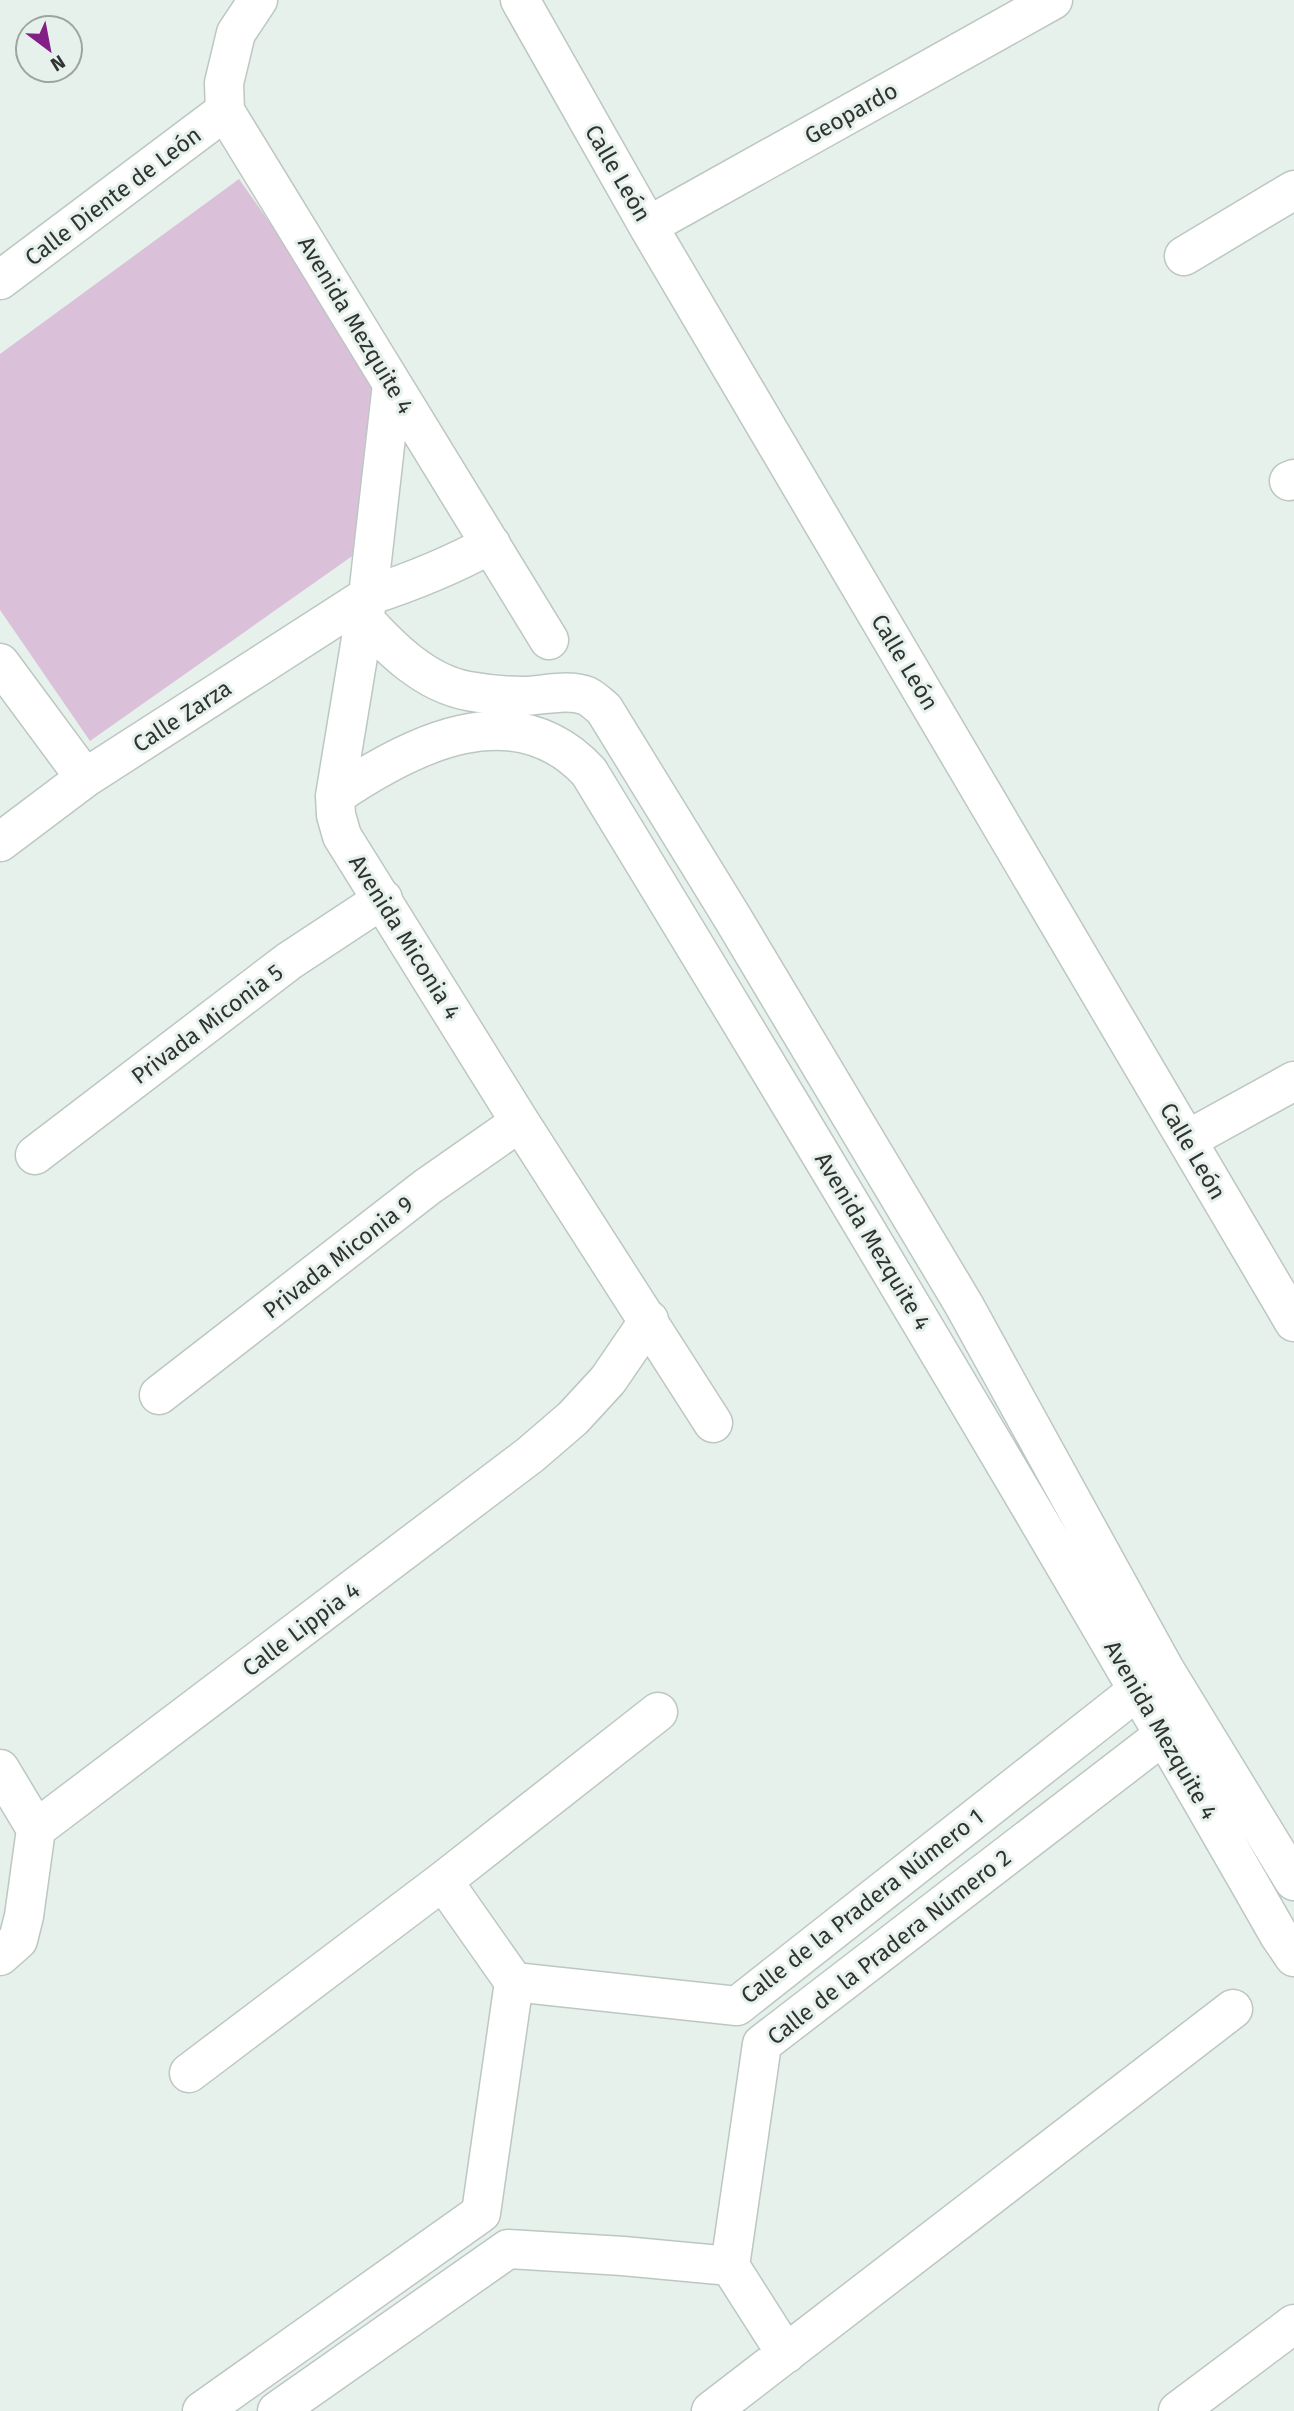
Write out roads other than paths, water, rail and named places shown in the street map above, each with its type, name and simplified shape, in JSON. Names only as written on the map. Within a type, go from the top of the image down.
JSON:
[{"type":"street","points":[[225,111],[224,83],[236,33],[258,0]]},
{"type":"street","name":"Calle León","points":[[520,0],[648,226],[1294,1322]]},
{"type":"street","name":"Geopardo","points":[[648,226],[1053,0]]},
{"type":"street","name":"Calle Diente de León","points":[[0,280],[225,111]]},
{"type":"street","name":"Avenida Mezquite 4","points":[[225,111],[549,639]]},
{"type":"street","points":[[1184,256],[1294,190]]},
{"type":"street","name":"Avenida Miconia 4","points":[[392,384],[366,607],[335,796],[336,815],[342,836],[520,1122],[713,1423]]},
{"type":"street","name":"Calle Zarza","points":[[0,842],[85,778],[366,607],[491,544]]},
{"type":"street","name":"Avenida Mezquite 4","points":[[366,607],[385,642],[409,663],[437,679],[520,714],[575,757],[589,772],[926,1328],[1179,1724],[1294,1881]]},
{"type":"street","points":[[0,663],[85,778]]},
{"type":"street","name":"Avenida Mezquite 4","points":[[335,796],[376,769],[432,743],[520,714],[571,692],[589,696],[604,709],[964,1305],[1151,1680]]},
{"type":"street","name":"Privada Miconia 5","points":[[36,1155],[289,961],[383,899]]},
{"type":"street","points":[[692,941],[732,917]]},
{"type":"street","points":[[1187,1140],[1294,1081]]},
{"type":"street","name":"Privada Miconia 9","points":[[159,1395],[427,1187],[520,1122]]},
{"type":"street","points":[[926,1328],[964,1305]]},
{"type":"street","name":"Calle Lippia 4","points":[[36,1829],[530,1455],[573,1418],[608,1380],[649,1320]]},
{"type":"street","name":"Calle de la Pradera Número 1","points":[[514,1982],[737,2006],[1151,1680]]},
{"type":"street","points":[[189,2073],[443,1881],[658,1712]]},
{"type":"street","name":"Avenida Mezquite 4","points":[[1179,1724],[1279,1935],[1294,1957]]},
{"type":"street","name":"Calle de la Pradera Número 2","points":[[730,2266],[762,2044],[1179,1724]]},
{"type":"street","points":[[0,1769],[36,1829],[18,1940],[0,1956]]},
{"type":"street","points":[[443,1881],[514,1982],[481,2213],[508,2249]]},
{"type":"street","points":[[737,2006],[762,2044]]},
{"type":"street","points":[[710,2411],[1233,2009]]},
{"type":"street","points":[[202,2411],[481,2213]]},
{"type":"street","points":[[277,2411],[508,2249],[730,2266],[786,2354]]},
{"type":"street","points":[[1178,2411],[1294,2325]]}]
